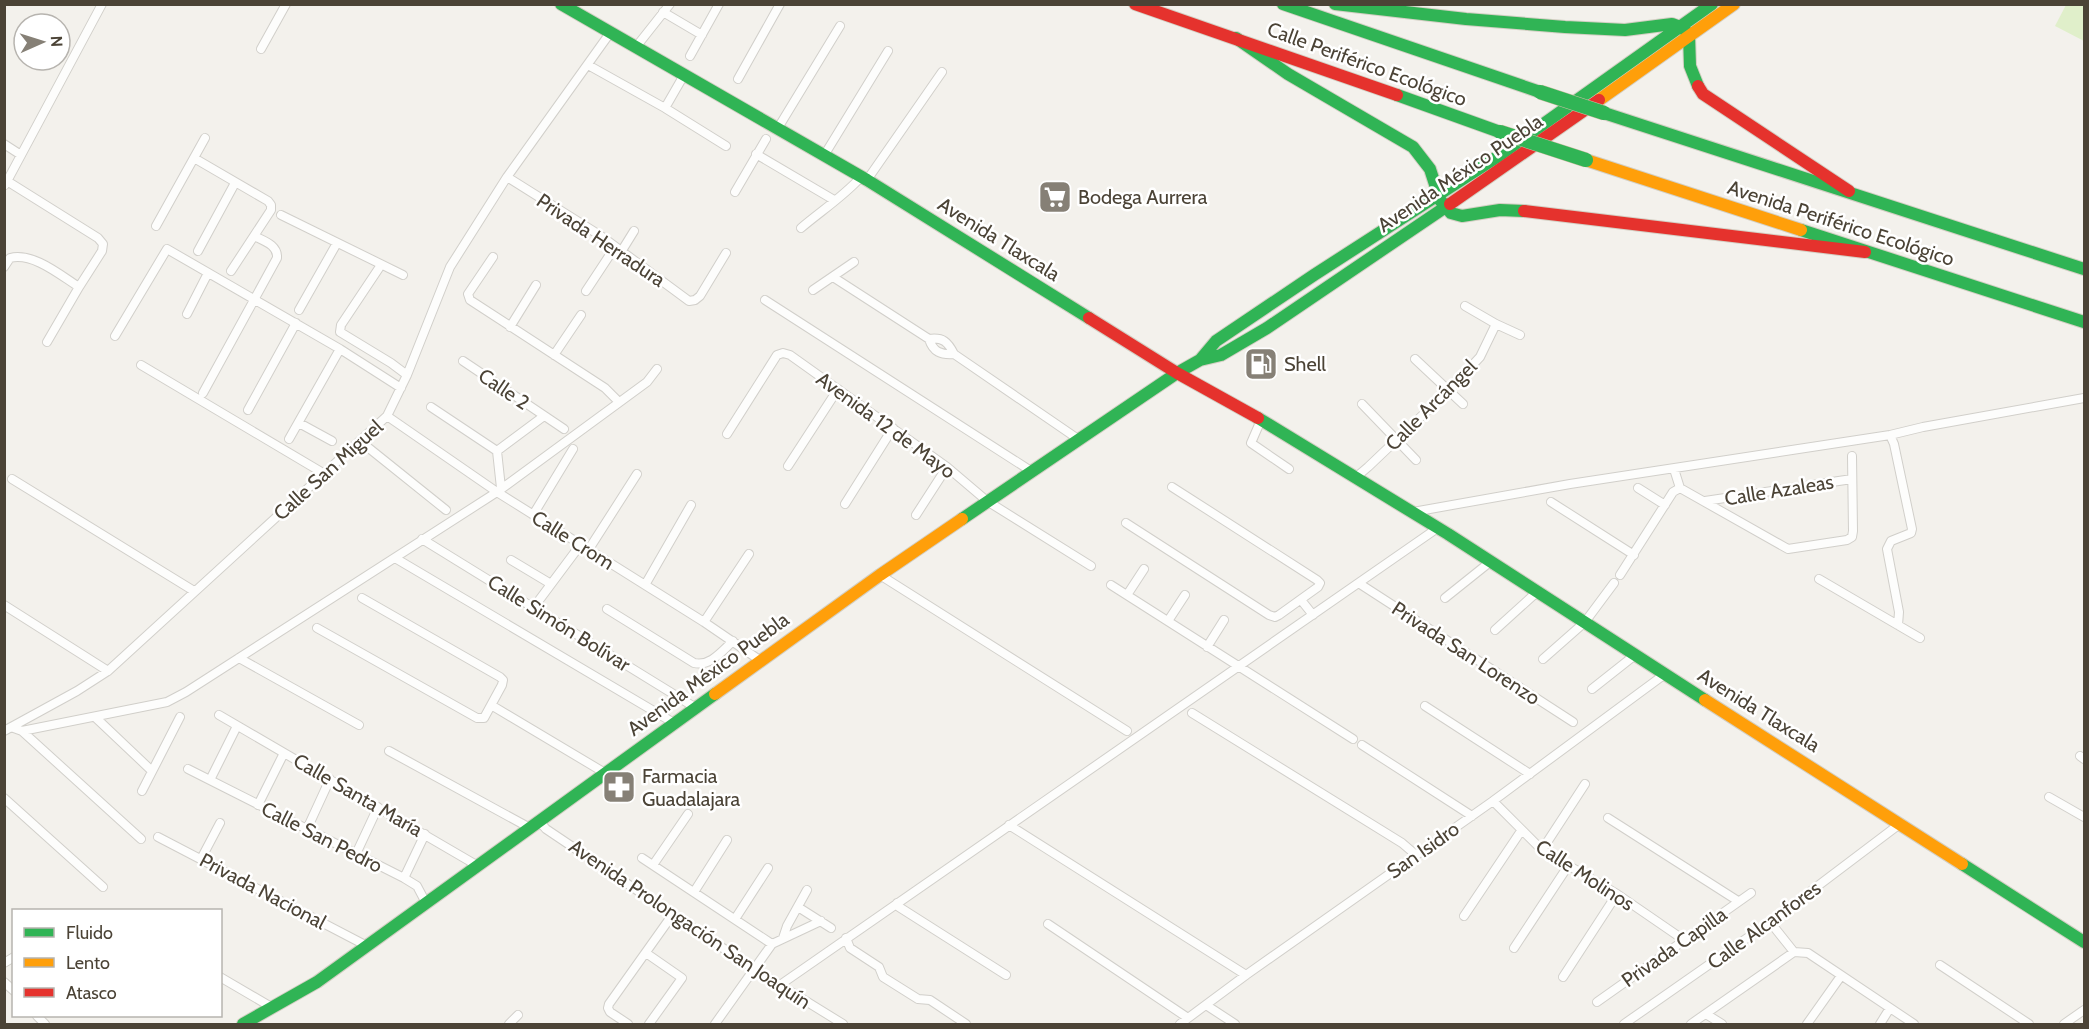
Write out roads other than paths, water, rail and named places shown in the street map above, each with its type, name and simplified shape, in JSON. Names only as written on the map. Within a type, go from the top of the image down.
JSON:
[{"type":"main road","name":"Avenida Tlaxcala","points":[[561,4],[636,47],[681,80],[825,154],[1177,373],[1212,390],[1438,527],[2085,942]]},
{"type":"main road","name":"Calle Periférico Ecológico","points":[[1135,4],[1586,160]]},
{"type":"main road","name":"Calle Periférico Ecológico","points":[[1283,4],[1604,112]]},
{"type":"main road","points":[[1335,4],[1461,18],[1599,29],[1635,29],[1669,24],[1686,31],[1691,47],[1689,62],[1692,74],[1703,94],[1850,191]]},
{"type":"main road","name":"Avenida México Puebla","points":[[1686,31],[1712,4]]},
{"type":"main road","name":"Avenida México Puebla","points":[[243,1024],[317,982],[880,574],[1078,439],[1200,360],[1216,341],[1441,201],[1497,157],[1686,31],[1734,4]]},
{"type":"main road","points":[[1236,38],[1288,74],[1413,147],[1424,158],[1433,173],[1441,201],[1453,214],[1525,210],[1762,242],[1865,252]]},
{"type":"main road","name":"Avenida Periférico Ecológico","points":[[1604,112],[2085,269]]},
{"type":"main road","name":"Avenida Periférico Ecológico","points":[[1586,160],[2085,322]]},
{"type":"street","points":[[47,342],[102,251],[103,244],[98,238],[6,183],[102,4]]},
{"type":"street","points":[[261,49],[286,4]]},
{"type":"street","points":[[636,47],[670,4]]},
{"type":"street","points":[[690,56],[719,4]]},
{"type":"street","points":[[738,80],[780,4]]},
{"type":"street","points":[[663,12],[702,35]]},
{"type":"street","points":[[778,128],[840,26]]},
{"type":"street","name":"Calle San Miguel","points":[[8,729],[108,671],[387,416],[401,388],[450,267],[507,177],[610,33]]},
{"type":"street","points":[[825,154],[888,51]]},
{"type":"street","points":[[588,65],[665,108],[726,146]]},
{"type":"street","points":[[801,228],[864,178],[942,72]]},
{"type":"street","points":[[665,108],[681,80]]},
{"type":"street","points":[[156,226],[205,138]]},
{"type":"street","points":[[735,192],[766,139]]},
{"type":"street","points":[[4,144],[21,155]]},
{"type":"street","points":[[756,154],[834,200]]},
{"type":"street","points":[[194,158],[268,201],[271,205],[271,210],[231,271]]},
{"type":"street","name":"Privada Herradura","points":[[507,177],[601,236],[689,301],[700,296],[726,253]]},
{"type":"street","points":[[198,251],[236,183]]},
{"type":"street","points":[[281,215],[403,275]]},
{"type":"street","points":[[586,291],[634,231]]},
{"type":"street","points":[[203,393],[277,258],[274,247],[254,236]]},
{"type":"street","points":[[299,310],[337,243]]},
{"type":"street","points":[[115,336],[167,249],[340,349],[401,388]]},
{"type":"street","points":[[4,267],[10,258],[18,256],[38,262],[79,287]]},
{"type":"street","points":[[493,257],[468,294],[470,300],[605,388],[618,402]]},
{"type":"street","points":[[813,290],[854,262]]},
{"type":"street","points":[[381,265],[341,325],[340,332],[391,363],[406,375]]},
{"type":"street","points":[[187,314],[208,273]]},
{"type":"street","points":[[832,277],[929,339],[943,339],[949,344],[954,354]]},
{"type":"street","points":[[510,327],[536,285]]},
{"type":"street","points":[[765,300],[1032,471]]},
{"type":"street","points":[[1465,306],[1520,335]]},
{"type":"street","points":[[554,355],[581,315]]},
{"type":"street","points":[[248,410],[296,323]]},
{"type":"street","name":"Calle Arcángel","points":[[1354,478],[1449,390],[1485,350],[1496,324]]},
{"type":"street","points":[[929,339],[931,346],[938,352],[954,354],[1078,439]]},
{"type":"street","points":[[290,439],[340,349]]},
{"type":"street","name":"Avenida 12 de Mayo","points":[[727,434],[777,355],[783,352],[947,467],[987,501],[1091,566]]},
{"type":"street","points":[[1415,359],[1462,404]]},
{"type":"street","name":"Calle 2","points":[[463,361],[564,429]]},
{"type":"street","points":[[141,365],[323,473]]},
{"type":"street","points":[[8,729],[22,731],[168,702],[499,490],[647,382],[657,369]]},
{"type":"street","points":[[788,466],[838,389]]},
{"type":"street","points":[[1413,512],[1570,484],[1890,435],[2085,398]]},
{"type":"street","points":[[1362,404],[1395,441],[1416,460]]},
{"type":"street","points":[[431,407],[497,451],[499,490]]},
{"type":"street","name":"Calle Crom","points":[[387,416],[533,515],[704,622],[761,661]]},
{"type":"street","name":"Calle 2","points":[[497,451],[544,416]]},
{"type":"street","points":[[1260,420],[1251,443],[1289,469]]},
{"type":"street","points":[[299,423],[332,441]]},
{"type":"street","points":[[845,504],[893,428]]},
{"type":"street","points":[[1890,435],[1894,444],[1912,529],[1911,533],[1891,541],[1887,549],[1899,612],[1898,625]]},
{"type":"street","points":[[360,441],[447,510]]},
{"type":"street","points":[[533,515],[573,449]]},
{"type":"street","points":[[1674,469],[1680,488],[1788,549],[1847,540],[1852,537],[1852,456]]},
{"type":"street","points":[[916,515],[947,467]]},
{"type":"street","points":[[534,607],[551,584],[585,547],[637,474]]},
{"type":"street","points":[[12,479],[194,591]]},
{"type":"street","name":"Calle Azaleas","points":[[1705,501],[1852,479]]},
{"type":"street","points":[[1126,523],[1269,615],[1275,617],[1279,615],[1318,588],[1320,584],[1317,580],[1172,487]]},
{"type":"street","points":[[1638,488],[1665,505]]},
{"type":"street","points":[[1620,575],[1635,555],[1673,492],[1680,488]]},
{"type":"street","points":[[1551,502],[1635,555]]},
{"type":"street","points":[[645,585],[691,505]]},
{"type":"street","points":[[780,985],[1183,704],[1360,584],[1438,527]]},
{"type":"street","name":"Calle Simón Bolívar","points":[[422,539],[696,708]]},
{"type":"street","points":[[704,622],[749,554]]},
{"type":"street","points":[[394,558],[674,723]]},
{"type":"street","points":[[512,560],[551,584]]},
{"type":"street","points":[[1445,598],[1490,562]]},
{"type":"street","points":[[1127,595],[1144,570]]},
{"type":"street","points":[[880,574],[1126,731]]},
{"type":"street","points":[[1820,579],[1920,638]]},
{"type":"street","points":[[1542,659],[1585,622],[1614,583]]},
{"type":"street","name":"Privada San Lorenzo","points":[[1360,584],[1573,722]]},
{"type":"street","points":[[1111,585],[1353,740]]},
{"type":"street","points":[[1495,630],[1537,592]]},
{"type":"street","points":[[1168,621],[1185,595]]},
{"type":"street","points":[[317,628],[477,718],[484,718],[502,684],[503,680],[500,677],[362,598]]},
{"type":"street","points":[[1301,600],[1313,615]]},
{"type":"street","points":[[4,605],[108,671]]},
{"type":"street","points":[[607,609],[694,663],[702,665],[709,662],[733,641]]},
{"type":"street","points":[[1208,647],[1224,620]]},
{"type":"street","points":[[1592,689],[1635,655]]},
{"type":"street","points":[[239,658],[359,725]]},
{"type":"street","name":"San Isidro","points":[[1183,1023],[1246,975],[1493,801],[1665,674]]},
{"type":"street","points":[[491,705],[605,773]]},
{"type":"street","points":[[1425,706],[1530,774]]},
{"type":"street","points":[[1192,713],[1402,843],[1416,855]]},
{"type":"street","name":"Calle Santa María","points":[[219,715],[478,866]]},
{"type":"street","points":[[96,717],[152,771]]},
{"type":"street","points":[[142,791],[180,717]]},
{"type":"street","points":[[210,780],[237,726]]},
{"type":"street","points":[[22,731],[141,839]]},
{"type":"street","points":[[1362,745],[1472,816]]},
{"type":"street","name":"Avenida Prolongación San Joaquín","points":[[389,752],[546,829],[754,969],[843,1024]]},
{"type":"street","points":[[258,805],[284,753]]},
{"type":"street","name":"Calle San Pedro","points":[[188,769],[404,878],[417,886],[426,903]]},
{"type":"street","points":[[307,829],[330,779]]},
{"type":"street","points":[[1542,850],[1585,784]]},
{"type":"street","points":[[2049,797],[2085,817]]},
{"type":"street","points":[[4,798],[103,887]]},
{"type":"street","name":"Calle Molinos","points":[[1493,801],[1542,850],[1617,894],[1684,940]]},
{"type":"street","points":[[356,854],[378,807]]},
{"type":"street","points":[[653,865],[688,814]]},
{"type":"street","points":[[1608,818],[1738,901]]},
{"type":"street","points":[[201,859],[220,823]]},
{"type":"street","name":"Calle Alcanfores","points":[[1624,1024],[1770,922],[1901,823]]},
{"type":"street","points":[[1010,825],[1246,975]]},
{"type":"street","points":[[1464,916],[1521,831]]},
{"type":"street","points":[[404,878],[425,834]]},
{"type":"street","name":"Privada Nacional","points":[[158,837],[367,946]]},
{"type":"street","points":[[694,892],[727,840]]},
{"type":"street","points":[[642,858],[772,944]]},
{"type":"street","points":[[1514,948],[1568,866]]},
{"type":"street","points":[[735,919],[768,868]]},
{"type":"street","points":[[783,938],[807,890]]},
{"type":"street","name":"Privada Capilla","points":[[1597,1002],[1751,893]]},
{"type":"street","points":[[1563,977],[1617,894]]},
{"type":"street","points":[[897,903],[899,907],[1006,975]]},
{"type":"street","points":[[798,907],[831,928]]},
{"type":"street","points":[[628,1024],[610,1012],[608,1008],[674,914]]},
{"type":"street","points":[[715,1024],[772,944],[821,921]]},
{"type":"street","points":[[1770,922],[1794,952]]},
{"type":"street","points":[[1047,924],[1183,1023]]},
{"type":"street","points":[[846,938],[850,948],[879,967],[883,977],[918,999],[930,1000],[966,1024]]},
{"type":"street","points":[[1691,1024],[1794,952],[1808,953],[1914,1024]]},
{"type":"street","points":[[646,953],[682,978],[649,1024]]},
{"type":"street","points":[[1940,965],[2029,1024]]},
{"type":"street","points":[[1807,1024],[1841,976]]},
{"type":"street","points":[[222,978],[273,1008]]},
{"type":"street","points":[[1206,1005],[1235,1024]]},
{"type":"street","points":[[1880,1024],[1890,1008]]},
{"type":"street","points":[[2064,1024],[2085,1010]]},
{"type":"street","points":[[1706,1014],[1722,1024]]},
{"type":"street","points":[[509,1024],[518,1015]]},
{"type":"place","name":"Bodega Aurrera","points":[[1055,197]]},
{"type":"place","name":"Shell","points":[[1261,364]]},
{"type":"place","name":"Farmacia Guadalajara","points":[[619,787]]}]
